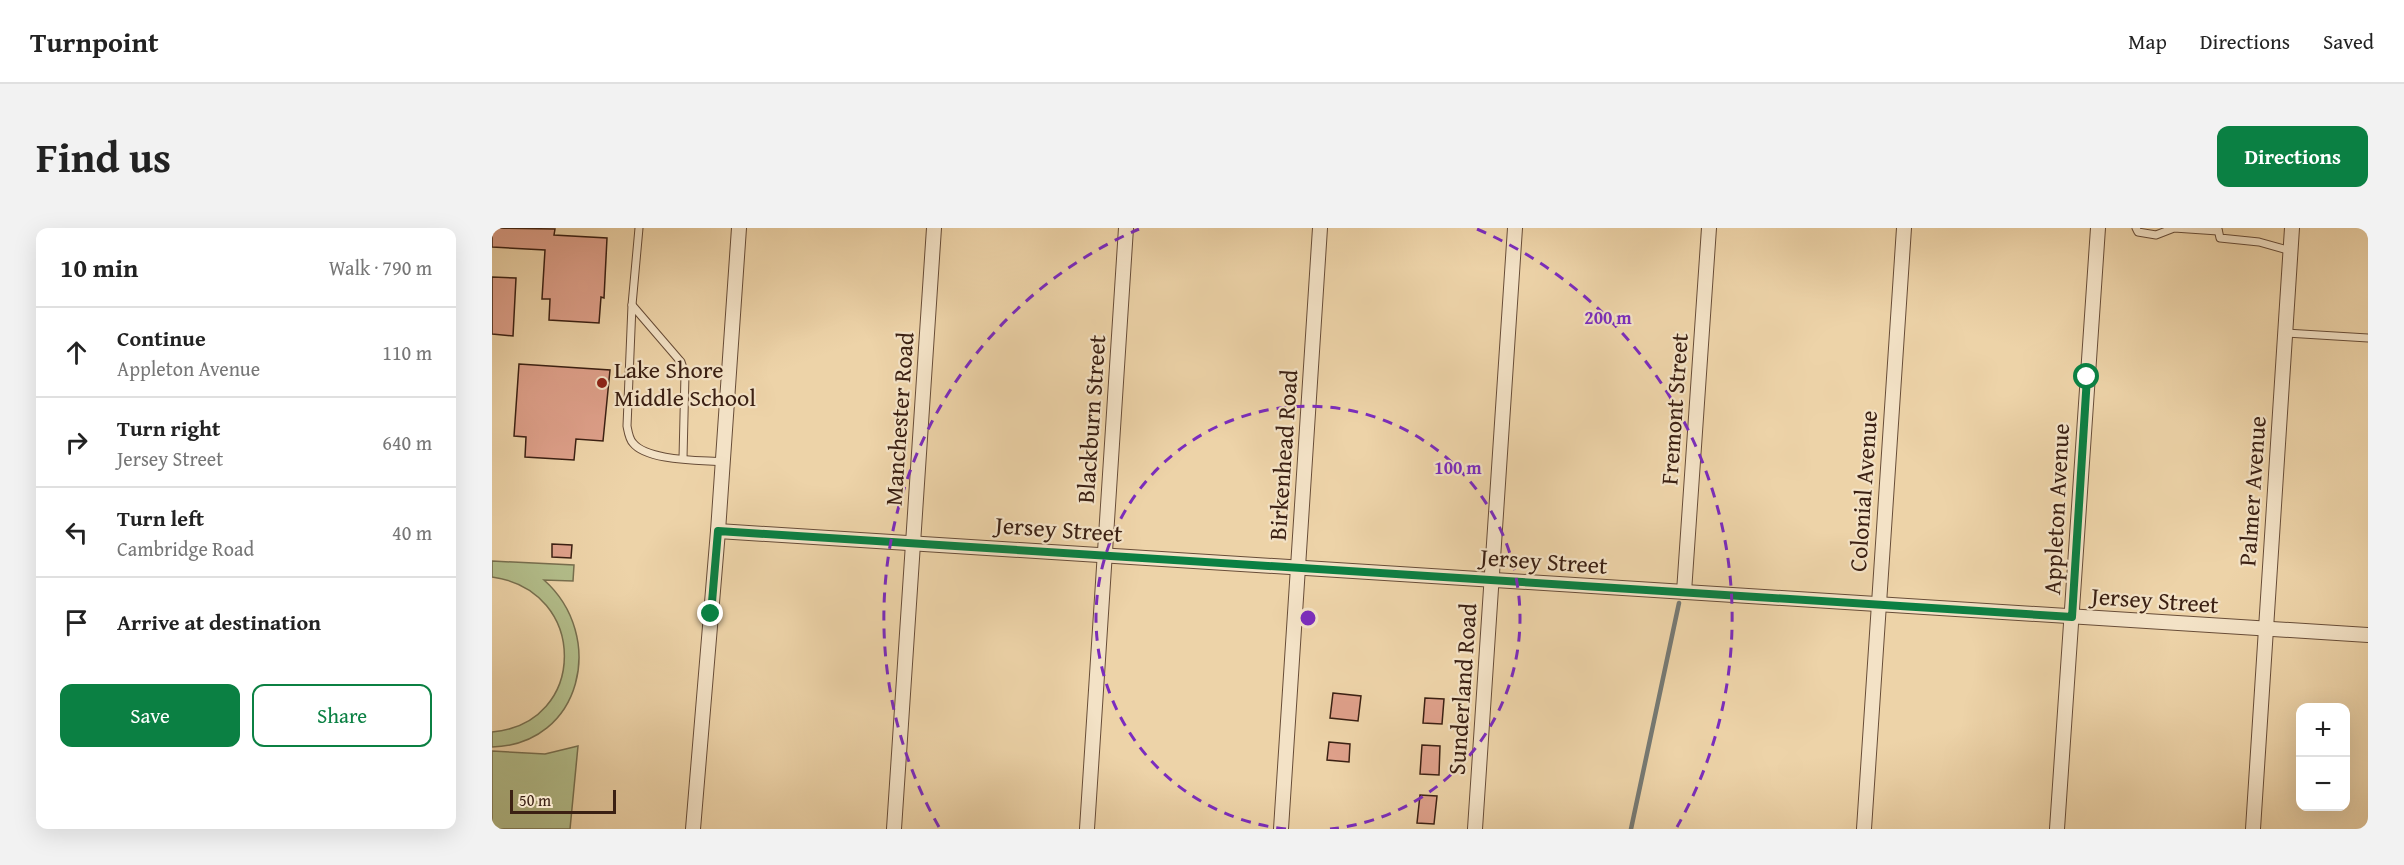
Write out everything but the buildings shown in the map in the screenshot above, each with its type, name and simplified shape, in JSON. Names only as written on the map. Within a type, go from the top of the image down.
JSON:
[{"type":"street","points":[[693,829],[718,531],[739,228]]},
{"type":"street","name":"Manchester Road","points":[[894,829],[934,228]]},
{"type":"street","name":"Blackburn Street","points":[[1087,829],[1126,228]]},
{"type":"street","name":"Birkenhead Road","points":[[1281,829],[1320,228]]},
{"type":"street","name":"Sunderland Road","points":[[1475,829],[1515,228]]},
{"type":"street","name":"Fremont Street","points":[[1684,592],[1709,228]]},
{"type":"street","name":"Colonial Avenue","points":[[1864,829],[1904,228]]},
{"type":"street","name":"Appleton Avenue","points":[[2057,829],[2098,228]]},
{"type":"street","name":"Palmer Avenue","points":[[2253,829],[2292,228]]},
{"type":"street","name":"Jersey Street","points":[[718,531],[2368,635]]},
{"type":"lane","points":[[639,228],[632,305],[627,426],[631,442],[641,450],[655,455],[723,462]]},
{"type":"lane","points":[[2136,228],[2138,232],[2156,235],[2174,228],[2218,230],[2220,238],[2259,242],[2291,251]]},
{"type":"lane","points":[[632,305],[681,363],[685,374],[683,458]]},
{"type":"lane","points":[[2285,333],[2368,338]]},
{"type":"green space","points":[[492,561],[574,565],[573,581],[544,580],[564,603],[575,629],[579,657],[575,684],[565,708],[547,728],[523,742],[492,747],[492,732],[524,724],[546,706],[560,683],[564,656],[560,630],[546,606],[524,587],[492,577]]},
{"type":"green space","points":[[578,746],[570,829],[492,829],[492,751],[545,754]]},
{"type":"waterway","points":[[1631,829],[1679,603]]},
{"type":"place","name":"Lake Shore Middle School","points":[[602,383]]},
{"type":"route","points":[[711,614],[718,531],[1298,566],[2072,617],[2087,377]]}]
